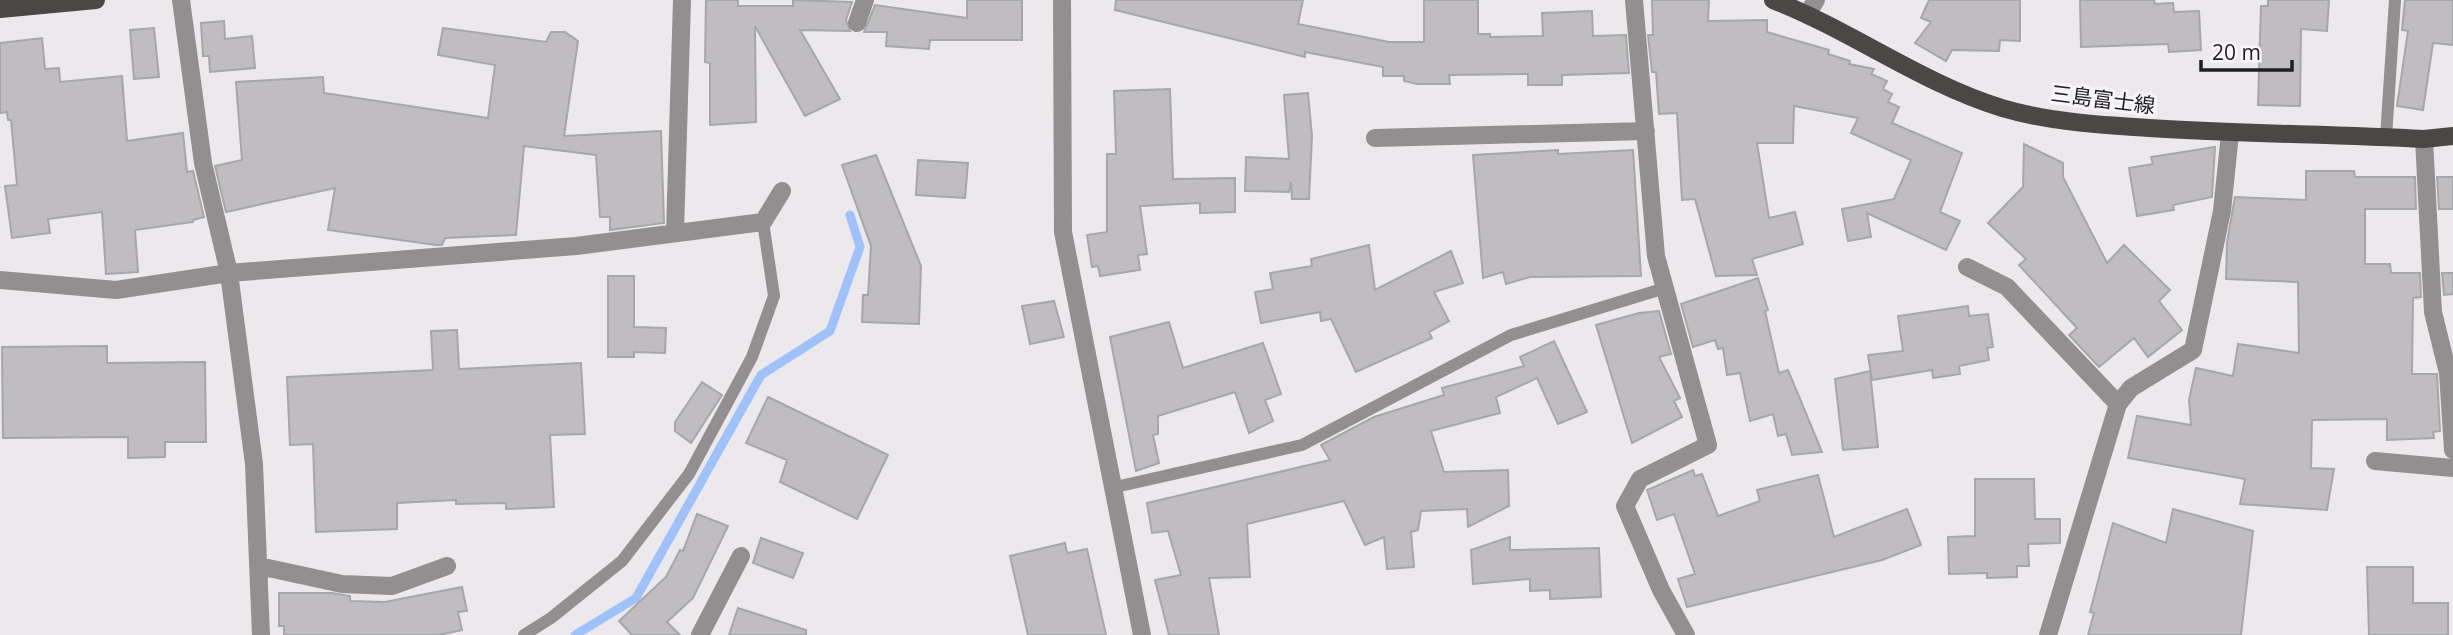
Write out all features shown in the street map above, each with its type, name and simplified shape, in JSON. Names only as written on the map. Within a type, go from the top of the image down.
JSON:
[{"type":"main road","points":[[0,9],[96,0]]},
{"type":"main road","name":"三島富士線","points":[[1773,0],[1812,7],[1925,77],[2003,108],[2090,124],[2230,134],[2424,139],[2453,136]]},
{"type":"street","points":[[181,0],[203,163],[229,273],[254,464],[261,635]]},
{"type":"street","points":[[675,232],[682,0]]},
{"type":"street","points":[[857,23],[865,0]]},
{"type":"street","points":[[1062,0],[1063,232],[1111,488],[1142,635]]},
{"type":"street","points":[[1634,0],[1656,256],[1662,289],[1708,445],[1640,479],[1625,506],[1661,590],[1686,635]]},
{"type":"street","points":[[1375,138],[1646,131]]},
{"type":"street","points":[[2048,635],[2118,404],[2131,388],[2193,350],[2222,211],[2230,134]]},
{"type":"street","points":[[2424,139],[2433,312],[2448,373],[2453,450]]},
{"type":"street","points":[[0,280],[116,290],[229,273],[576,246],[763,222],[782,191]]},
{"type":"street","points":[[1967,267],[2007,287],[2118,404]]},
{"type":"street","points":[[2375,461],[2453,468]]},
{"type":"street","points":[[700,635],[741,556]]},
{"type":"street","points":[[259,566],[342,584],[392,586],[447,566]]},
{"type":"lane","points":[[2386,137],[2395,0]]},
{"type":"lane","points":[[524,635],[551,618],[622,561],[689,474],[752,357],[774,296],[763,222]]},
{"type":"lane","points":[[1111,488],[1302,445],[1511,335],[1662,289]]},
{"type":"building","points":[[706,0],[738,0],[738,6],[793,6],[793,0],[852,2],[846,20],[850,31],[800,30],[840,99],[805,116],[755,26],[756,122],[710,125],[710,63],[705,62]]},
{"type":"building","points":[[967,0],[1022,0],[1022,40],[930,40],[929,49],[886,46],[887,32],[864,32],[875,5],[967,18]]},
{"type":"building","points":[[1116,0],[1303,0],[1298,24],[1389,42],[1424,42],[1424,0],[1478,0],[1478,34],[1490,34],[1490,37],[1543,36],[1542,13],[1592,11],[1593,36],[1626,35],[1629,73],[1562,75],[1562,85],[1528,85],[1528,74],[1449,75],[1450,84],[1417,84],[1404,81],[1404,76],[1383,76],[1383,67],[1305,52],[1305,57],[1115,10]]},
{"type":"building","points":[[1652,0],[1709,0],[1708,21],[1767,20],[1767,32],[1829,50],[1828,54],[1850,61],[1849,64],[1874,69],[1871,74],[1887,81],[1883,89],[1892,94],[1888,102],[1899,107],[1892,123],[1962,153],[1940,212],[1960,221],[1946,250],[1867,213],[1871,237],[1848,241],[1842,209],[1894,199],[1911,160],[1851,133],[1858,118],[1794,106],[1793,143],[1757,143],[1769,218],[1795,212],[1803,244],[1752,259],[1757,275],[1716,276],[1695,199],[1682,200],[1677,113],[1659,114],[1656,72],[1652,72],[1648,35],[1653,35]]},
{"type":"building","points":[[1929,0],[2020,0],[2020,41],[2000,40],[1999,51],[1952,50],[1946,61],[1915,43],[1931,22],[1921,18]]},
{"type":"building","points":[[2080,0],[2154,0],[2155,4],[2173,3],[2174,12],[2199,11],[2201,50],[2169,52],[2168,44],[2081,47]]},
{"type":"building","points":[[2268,0],[2329,0],[2327,31],[2301,29],[2300,106],[2258,105],[2261,6],[2268,6]]},
{"type":"building","points":[[2405,0],[2453,0],[2453,45],[2433,43],[2423,110],[2397,106],[2408,31],[2402,30]]},
{"type":"building","points":[[224,21],[225,39],[252,36],[255,68],[210,72],[209,56],[203,56],[201,23]]},
{"type":"building","points":[[154,28],[159,77],[134,79],[130,30]]},
{"type":"building","points":[[443,28],[546,42],[551,32],[565,32],[578,41],[564,136],[661,131],[664,223],[610,230],[610,217],[600,217],[596,155],[524,146],[516,235],[445,238],[442,245],[436,245],[328,230],[335,188],[226,212],[215,166],[242,160],[236,82],[323,77],[324,93],[488,118],[495,65],[438,55]]},
{"type":"building","points":[[42,38],[45,69],[59,68],[60,82],[122,76],[127,141],[183,133],[187,172],[193,171],[204,217],[193,222],[135,230],[138,272],[106,274],[102,212],[48,219],[50,233],[12,238],[5,186],[17,185],[11,120],[8,120],[7,112],[0,113],[0,43]]},
{"type":"building","points":[[1170,89],[1173,179],[1235,178],[1235,212],[1200,213],[1200,203],[1140,206],[1147,254],[1138,255],[1140,270],[1100,276],[1098,266],[1092,267],[1087,235],[1107,232],[1107,154],[1116,154],[1114,91]]},
{"type":"building","points":[[1308,93],[1312,136],[1309,199],[1292,199],[1291,182],[1289,192],[1245,191],[1246,157],[1289,159],[1284,95]]},
{"type":"building","points":[[2024,144],[2063,163],[2063,177],[2107,263],[2124,245],[2170,290],[2159,301],[2182,330],[2148,357],[2134,338],[2099,367],[2069,335],[2077,328],[2019,265],[2026,259],[1988,223],[2023,187]]},
{"type":"building","points":[[2215,147],[2212,197],[2173,205],[2174,210],[2137,216],[2129,168],[2153,164],[2151,157]]},
{"type":"building","points":[[1558,150],[1558,154],[1633,150],[1641,276],[1530,277],[1506,284],[1503,272],[1483,278],[1473,155]]},
{"type":"building","points":[[876,155],[921,266],[919,324],[862,322],[863,295],[868,295],[871,246],[842,165]]},
{"type":"building","points":[[918,160],[968,163],[965,198],[916,195]]},
{"type":"building","points":[[2306,171],[2354,171],[2355,177],[2415,177],[2416,209],[2365,209],[2365,264],[2390,264],[2391,273],[2420,273],[2421,297],[2413,298],[2412,374],[2437,374],[2440,431],[2433,432],[2434,438],[2387,440],[2387,419],[2312,420],[2311,468],[2334,469],[2327,510],[2240,504],[2245,479],[2128,458],[2137,416],[2191,425],[2189,400],[2196,368],[2233,376],[2238,344],[2299,353],[2298,282],[2226,279],[2227,242],[2235,197],[2306,200]]},
{"type":"building","points":[[2437,177],[2453,177],[2453,209],[2439,209]]},
{"type":"building","points":[[1369,245],[1375,290],[1451,251],[1463,283],[1434,292],[1449,321],[1429,332],[1432,338],[1356,372],[1331,319],[1321,321],[1320,312],[1261,323],[1255,292],[1273,289],[1270,273],[1312,266],[1311,259]]},
{"type":"building","points":[[2442,273],[2453,273],[2453,294],[2444,295]]},
{"type":"building","points":[[608,276],[634,276],[634,327],[666,328],[665,353],[634,352],[634,357],[608,357]]},
{"type":"building","points":[[1758,278],[1768,310],[1765,311],[1779,373],[1788,370],[1822,452],[1792,455],[1786,434],[1778,436],[1773,414],[1750,421],[1740,373],[1727,375],[1723,348],[1718,349],[1715,340],[1693,347],[1681,304]]},
{"type":"building","points":[[1054,301],[1064,337],[1030,344],[1022,306]]},
{"type":"building","points":[[1968,306],[1969,316],[1988,314],[1993,347],[1987,348],[1989,360],[1959,366],[1960,374],[1933,378],[1932,370],[1872,380],[1868,355],[1903,351],[1898,316]]},
{"type":"building","points":[[1659,311],[1671,354],[1659,357],[1680,398],[1674,401],[1682,417],[1632,443],[1596,325],[1639,313]]},
{"type":"building","points":[[1169,322],[1183,368],[1263,343],[1281,394],[1265,400],[1273,421],[1249,433],[1235,392],[1158,416],[1158,434],[1153,435],[1159,463],[1136,471],[1110,337]]},
{"type":"building","points":[[457,330],[459,369],[581,363],[585,434],[550,435],[554,507],[506,509],[506,503],[456,504],[456,500],[397,503],[397,529],[316,532],[313,444],[290,445],[287,377],[433,370],[431,331]]},
{"type":"building","points":[[1554,341],[1587,412],[1558,424],[1537,378],[1496,397],[1500,413],[1431,431],[1444,472],[1508,470],[1509,506],[1468,527],[1467,509],[1421,511],[1418,530],[1411,532],[1414,567],[1387,569],[1384,537],[1365,545],[1344,501],[1247,524],[1250,577],[1209,578],[1219,635],[1169,635],[1155,580],[1181,575],[1168,531],[1152,533],[1147,503],[1330,460],[1321,445],[1374,417],[1444,395],[1442,388],[1524,366],[1520,357]]},
{"type":"building","points":[[107,346],[107,363],[205,362],[206,442],[165,442],[165,457],[128,458],[128,437],[3,438],[2,347]]},
{"type":"building","points":[[1870,371],[1878,447],[1843,450],[1835,379]]},
{"type":"building","points":[[702,382],[722,395],[691,443],[675,431],[675,422]]},
{"type":"building","points":[[768,397],[888,455],[857,519],[780,482],[787,460],[746,443]]},
{"type":"building","points":[[1693,470],[1695,476],[1702,474],[1718,516],[1760,501],[1757,490],[1818,475],[1834,537],[1907,509],[1921,545],[1882,560],[1687,607],[1678,579],[1695,574],[1674,514],[1657,520],[1647,490]]},
{"type":"building","points":[[1975,479],[2034,479],[2035,519],[2060,519],[2060,543],[2028,544],[2029,566],[2017,566],[2017,577],[1987,578],[1987,573],[1949,574],[1948,537],[1975,536]]},
{"type":"building","points":[[2173,509],[2253,531],[2241,635],[2088,635],[2094,613],[2090,612],[2113,523],[2166,543]]},
{"type":"building","points":[[697,514],[728,526],[693,598],[667,622],[680,635],[632,635],[619,621],[666,577],[680,550],[683,551]]},
{"type":"building","points":[[1510,537],[1510,550],[1599,548],[1601,597],[1550,599],[1550,590],[1530,591],[1530,579],[1473,584],[1471,550]]},
{"type":"building","points":[[761,538],[803,553],[793,578],[753,563]]},
{"type":"building","points":[[1065,543],[1067,553],[1087,549],[1106,635],[1028,635],[1010,556]]},
{"type":"building","points":[[2367,567],[2413,567],[2413,603],[2448,603],[2448,635],[2369,635]]},
{"type":"building","points":[[462,587],[467,611],[458,612],[462,630],[439,635],[284,635],[284,626],[279,626],[279,593],[332,593],[350,596],[350,601],[385,602]]},
{"type":"building","points":[[738,608],[806,630],[806,635],[729,635]]},
{"type":"waterway","points":[[575,635],[636,598],[761,375],[830,331],[860,247],[850,215]]}]
